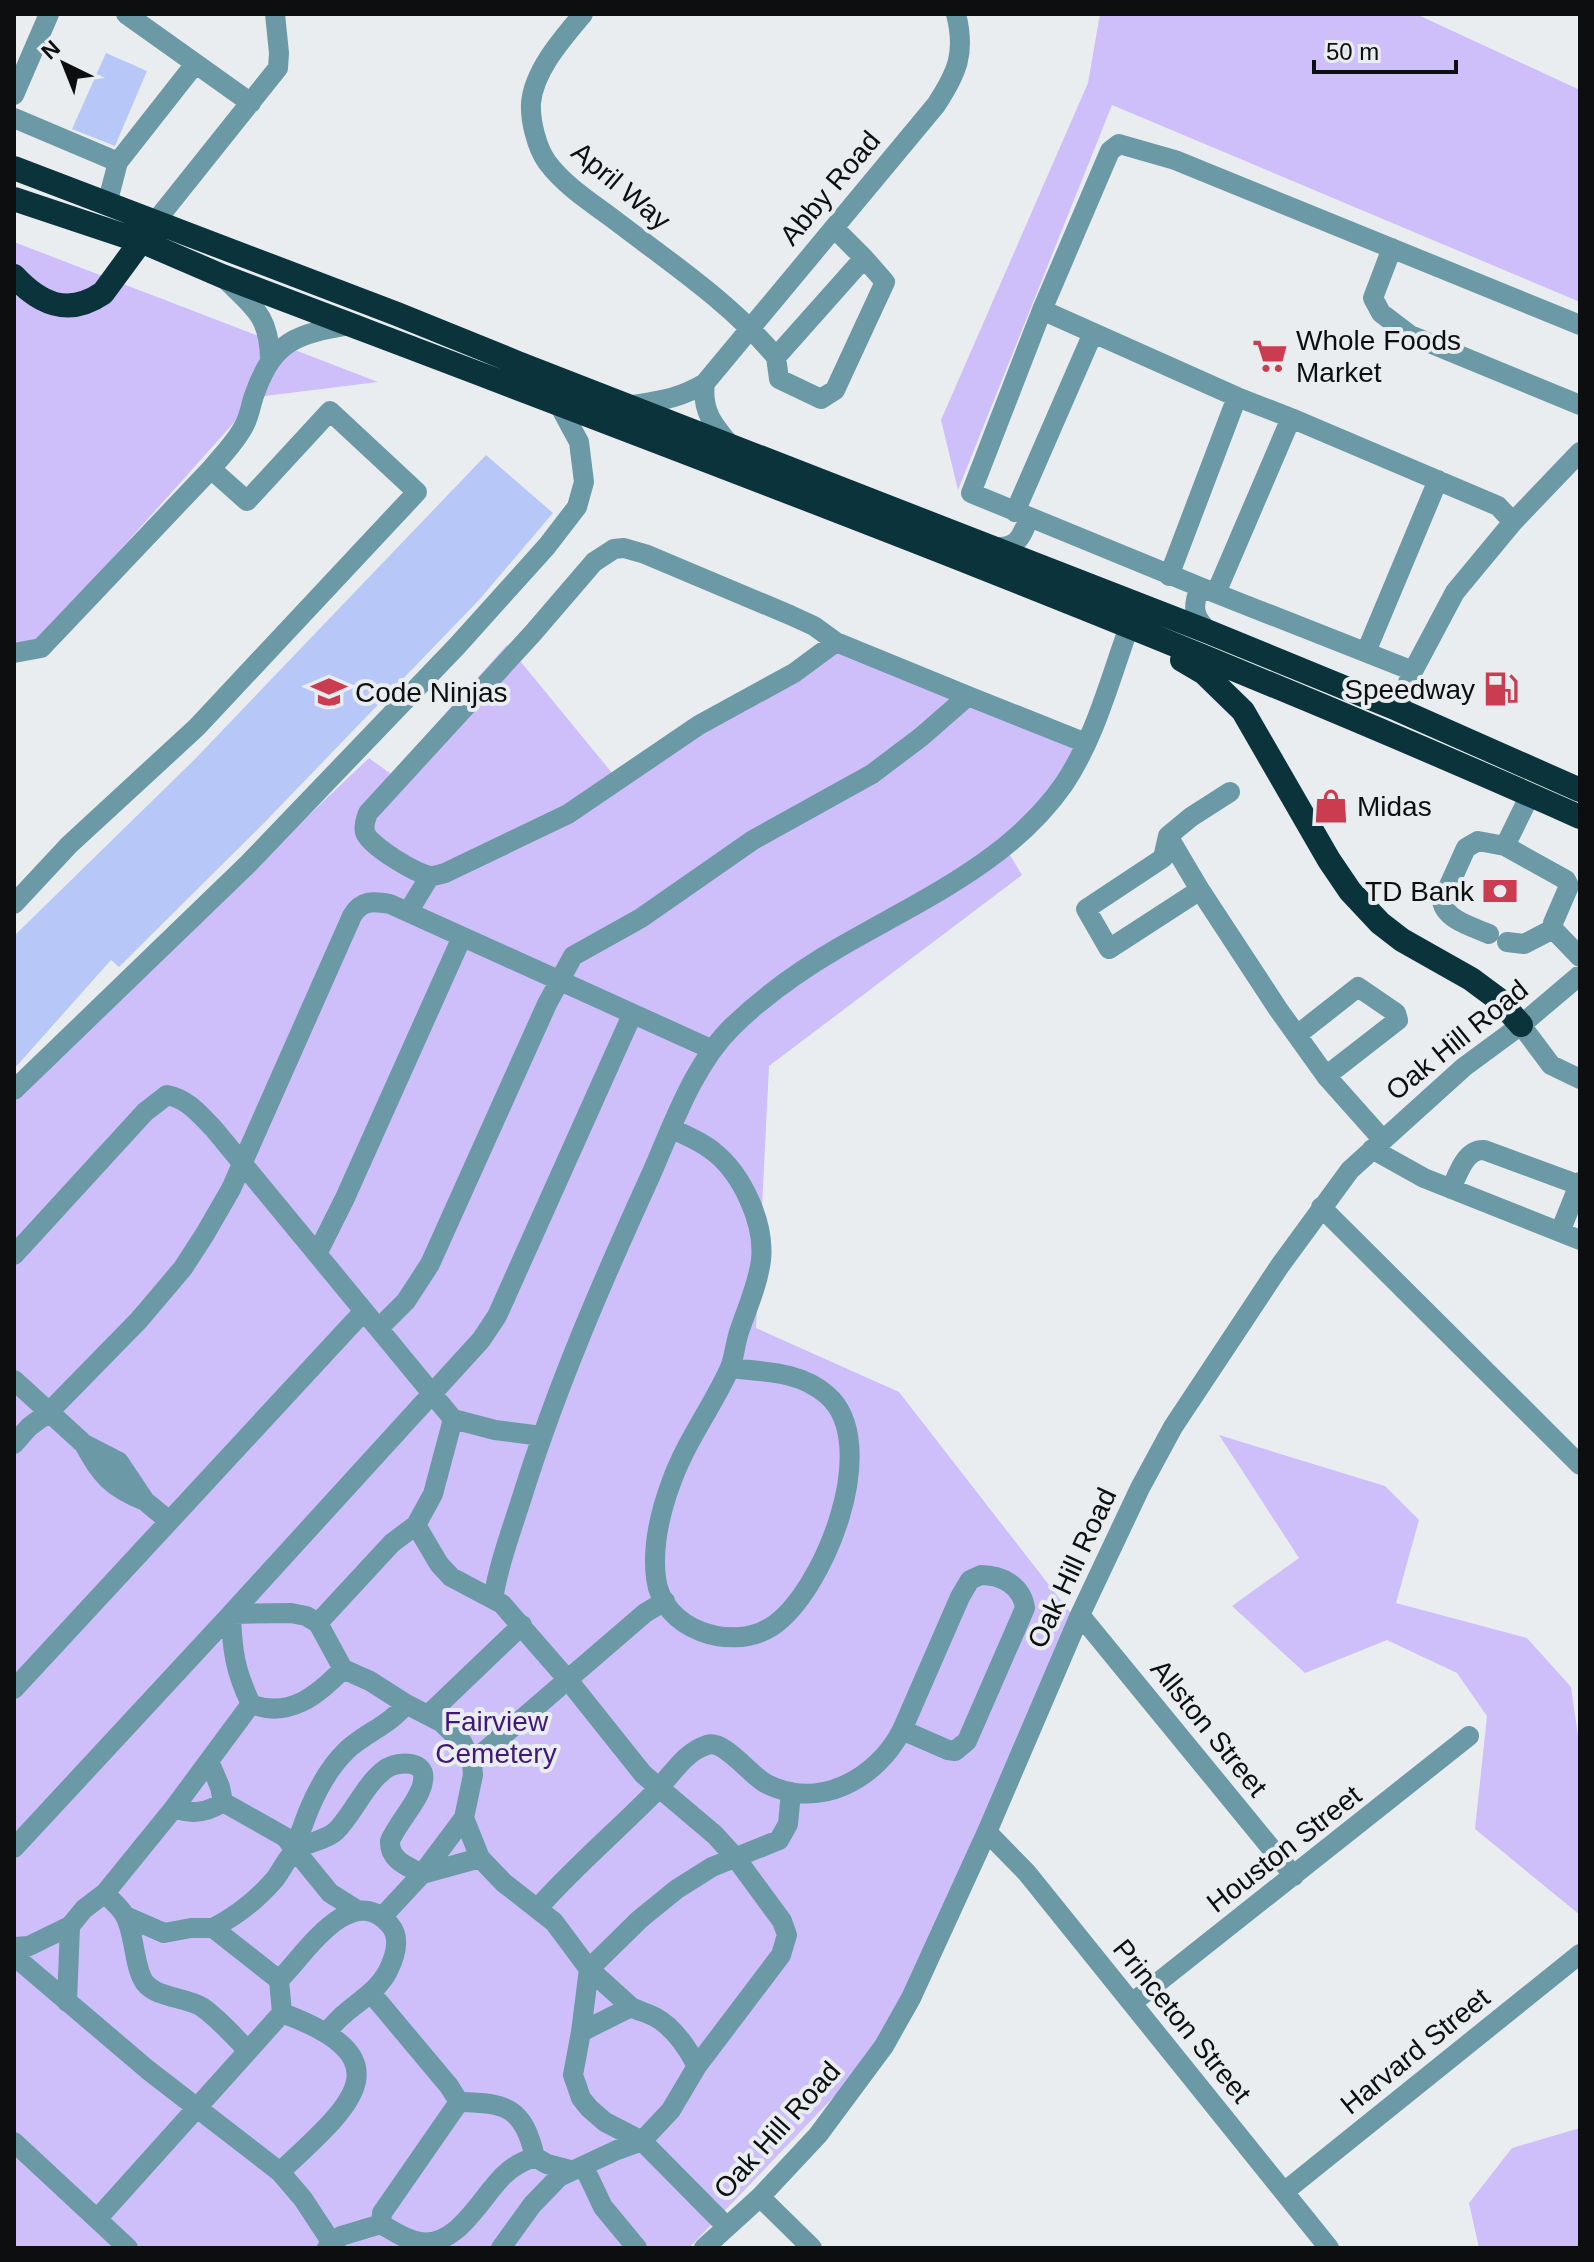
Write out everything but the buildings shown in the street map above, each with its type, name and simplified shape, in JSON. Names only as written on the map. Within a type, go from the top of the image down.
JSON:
[{"type":"highway","points":[[14,168],[107,204],[222,276],[1129,627],[1301,696],[1580,817]]},
{"type":"highway","points":[[14,199],[149,232],[397,314],[1209,632],[1397,709],[1580,790]]},
{"type":"highway","points":[[14,276],[40,300],[79,305],[103,293],[149,232]]},
{"type":"highway","points":[[1129,627],[1204,673],[1243,711],[1329,860],[1350,891],[1380,923],[1430,958],[1471,979],[1498,999],[1521,1025]]},
{"type":"street","points":[[14,95],[49,14]]},
{"type":"street","points":[[126,14],[251,103]]},
{"type":"street","points":[[149,232],[278,68],[275,14]]},
{"type":"street","name":"April Way","points":[[583,14],[543,69],[531,103],[532,124],[544,159],[573,189],[751,327],[776,357],[779,379],[821,399],[835,390],[885,282],[864,258]]},
{"type":"street","name":"Abby Road","points":[[627,406],[672,400],[705,383],[936,105],[954,77],[962,42],[956,14]]},
{"type":"street","points":[[107,204],[118,162],[195,64]]},
{"type":"street","points":[[14,118],[118,162]]},
{"type":"street","points":[[1413,671],[1203,595],[1169,576],[971,493],[1042,310],[1110,151],[1119,144],[1175,160],[1580,325]]},
{"type":"street","points":[[776,357],[864,258],[834,228]]},
{"type":"street","points":[[1392,248],[1373,298],[1381,313],[1410,335],[1580,405]]},
{"type":"street","points":[[14,653],[41,648],[211,469],[247,421],[270,358],[266,325],[258,311],[222,276]]},
{"type":"street","points":[[1042,310],[1237,397],[1498,506],[1513,522]]},
{"type":"street","points":[[270,358],[297,338],[313,331],[350,325]]},
{"type":"street","points":[[1041,566],[1024,550],[1022,515],[1093,333]]},
{"type":"street","points":[[705,383],[704,408],[712,424],[732,447]]},
{"type":"street","points":[[1169,576],[1237,397]]},
{"type":"street","points":[[14,1090],[248,864],[457,646],[547,546],[577,507],[584,482],[579,442],[559,405]]},
{"type":"street","points":[[14,904],[69,845],[197,727],[417,492],[330,411],[247,501],[211,469]]},
{"type":"street","points":[[1209,632],[1198,621],[1203,595],[1291,418]]},
{"type":"street","points":[[1397,709],[1413,671],[1455,592],[1513,522],[1580,452]]},
{"type":"street","points":[[1366,652],[1438,480]]},
{"type":"street","points":[[990,547],[1004,548],[1021,538]]},
{"type":"street","points":[[836,642],[794,673],[699,725],[568,814],[445,873],[430,876],[371,843],[365,834],[364,824],[368,813],[602,555],[624,548],[790,615],[814,626],[836,642],[1086,743]]},
{"type":"street","points":[[1166,615],[1178,614],[1203,595]]},
{"type":"street","points":[[493,1599],[497,1574],[541,1436],[573,1352],[694,1080],[713,1050],[735,1024],[794,976],[953,884],[991,857],[1041,812],[1064,783],[1086,743],[1129,627]]},
{"type":"street","points":[[379,1328],[406,1301],[430,1264],[547,1004],[573,956],[641,918],[753,840],[872,774],[968,696]]},
{"type":"street","points":[[1200,890],[1109,949],[1086,909],[1163,858],[1168,836],[1230,792]]},
{"type":"street","points":[[1505,846],[1530,795]]},
{"type":"street","points":[[1168,836],[1200,890],[1297,1035],[1377,1144],[1412,1172],[1580,1240]]},
{"type":"street","points":[[1553,929],[1524,944],[1498,938],[1448,915],[1442,901],[1466,848],[1478,841],[1505,846],[1569,882],[1553,929],[1580,957]]},
{"type":"street","points":[[408,912],[430,876]]},
{"type":"street","points":[[14,1444],[139,1320],[183,1268],[231,1189],[357,907],[376,901],[408,912],[713,1050]]},
{"type":"street","points":[[318,1252],[462,937]]},
{"type":"street","name":"Oak Hill Road","points":[[704,2248],[760,2197],[818,2135],[884,2046],[911,1998],[987,1832],[1080,1615],[1140,1488],[1173,1427],[1321,1207],[1350,1170],[1377,1144],[1464,1067],[1521,1025],[1580,975]]},
{"type":"street","points":[[1297,1035],[1358,987],[1396,1013],[1398,1020],[1326,1076]]},
{"type":"street","points":[[14,1848],[481,1340],[497,1316],[632,1015]]},
{"type":"street","points":[[1521,1025],[1551,1065],[1580,1079]]},
{"type":"street","points":[[14,1255],[145,1112],[167,1095],[178,1097],[192,1106],[318,1252],[453,1419],[495,1430],[541,1436]]},
{"type":"street","points":[[672,1129],[712,1150],[727,1164],[739,1182],[760,1235],[762,1256],[730,1368],[681,1457],[663,1507],[658,1532],[656,1582],[665,1601],[680,1618],[697,1630],[717,1637],[743,1637],[769,1628],[785,1617],[810,1582],[839,1517],[850,1465],[844,1418],[838,1406],[815,1385],[796,1376],[730,1368]]},
{"type":"street","points":[[1451,1189],[1469,1155],[1476,1149],[1579,1183],[1560,1232]]},
{"type":"street","points":[[1321,1207],[1580,1465]]},
{"type":"street","points":[[14,1689],[364,1311]]},
{"type":"street","points":[[14,1380],[84,1444],[119,1462],[145,1501],[169,1521]]},
{"type":"street","points":[[318,1623],[392,1543],[416,1525],[433,1494],[453,1419]]},
{"type":"street","points":[[416,1525],[439,1564],[451,1577],[493,1599],[522,1625],[643,1774],[715,1835],[735,1857],[782,1921],[787,1935],[781,1955],[697,2066],[671,2110],[642,2141],[559,2177],[532,2205],[501,2248]]},
{"type":"street","points":[[537,1909],[571,1871],[692,1753],[708,1744],[723,1746],[750,1774],[791,1792],[822,1793],[848,1786],[893,1748],[970,1580],[990,1575],[1017,1588],[1024,1600],[1023,1616],[967,1741],[955,1751],[948,1750],[902,1730]]},
{"type":"street","points":[[472,1762],[645,1613],[665,1601]]},
{"type":"street","points":[[231,1614],[291,1613],[318,1623],[343,1669],[441,1722],[462,1742],[472,1762],[473,1775],[464,1818],[422,1874],[382,1917]]},
{"type":"street","points":[[231,1614],[232,1655],[251,1704],[263,1709],[283,1709],[300,1704],[323,1689],[343,1669]]},
{"type":"street","name":"Allston Street","points":[[1080,1615],[1294,1876]]},
{"type":"street","points":[[428,1715],[522,1625]]},
{"type":"street","points":[[14,1947],[29,1946],[70,1926],[84,1909],[105,1893],[174,1808],[251,1704]]},
{"type":"street","points":[[138,1957],[149,1942],[164,1933],[213,1928],[249,1906],[262,1894],[295,1850],[305,1816],[334,1765],[358,1741],[395,1718],[406,1704]]},
{"type":"street","name":"Houston Street","points":[[1132,2003],[1469,1736]]},
{"type":"street","points":[[209,1761],[223,1802],[285,1837],[330,1893],[357,1910]]},
{"type":"street","points":[[295,1850],[328,1837],[338,1829],[367,1789],[390,1766],[411,1763],[418,1767],[424,1781],[393,1832],[389,1849],[394,1857],[422,1874],[480,1858]]},
{"type":"street","points":[[727,2227],[642,2141],[605,2122],[581,2098],[573,2075],[589,1969],[663,1900],[712,1867],[779,1840],[788,1824],[791,1792]]},
{"type":"street","points":[[174,1808],[201,1813],[223,1802]]},
{"type":"street","points":[[464,1818],[480,1858],[504,1883],[554,1922],[589,1969],[631,2007],[668,2026],[690,2052],[697,2066]]},
{"type":"street","name":"Princeton Street","points":[[987,1832],[1027,1873],[1329,2248]]},
{"type":"street","points":[[105,1893],[125,1916],[138,1957],[139,1973],[151,1988],[203,2008],[248,2051]]},
{"type":"street","points":[[279,1980],[328,1927],[357,1910],[368,1910],[382,1917],[396,1936],[396,1950],[387,1974],[371,1993],[334,2021],[327,2033]]},
{"type":"street","points":[[125,1916],[164,1933]]},
{"type":"street","points":[[67,2002],[70,1926]]},
{"type":"street","points":[[97,2219],[282,2013],[279,1980],[213,1928]]},
{"type":"street","name":"Harvard Street","points":[[1284,2192],[1580,1954]]},
{"type":"street","points":[[14,1956],[280,2172],[303,2199],[330,2246],[341,2236],[381,2224],[420,2242],[434,2242],[457,2229],[503,2176],[519,2163],[535,2157]]},
{"type":"street","points":[[371,1993],[459,2102]]},
{"type":"street","points":[[581,2032],[631,2007]]},
{"type":"street","points":[[280,2172],[332,2123],[355,2088],[357,2076],[350,2054],[327,2033],[316,2025],[282,2013]]},
{"type":"street","points":[[459,2102],[494,2103],[511,2111],[530,2138],[535,2157],[547,2164],[577,2168],[603,2207],[637,2248]]},
{"type":"street","points":[[381,2224],[382,2213],[459,2102]]},
{"type":"street","points":[[14,2142],[128,2248]]},
{"type":"street","points":[[760,2197],[812,2248]]},
{"type":"green space","points":[[1100,14],[1416,14],[1580,90],[1580,302],[1112,105],[958,490],[941,420],[1088,83]]},
{"type":"green space","points":[[14,242],[378,382],[257,397],[35,645],[14,647]]},
{"type":"green space","name":"Fairview Cemetery","points":[[839,637],[1089,738],[1005,847],[1022,875],[769,1066],[756,1328],[899,1392],[1077,1621],[890,2038],[689,2248],[14,2248],[14,1095],[369,758],[391,774],[507,645],[617,779]]},
{"type":"green space","points":[[1219,1435],[1385,1486],[1419,1520],[1396,1603],[1527,1638],[1571,1687],[1580,1750],[1580,1915],[1475,1829],[1487,1716],[1457,1673],[1387,1640],[1305,1673],[1232,1606],[1299,1558]]},
{"type":"green space","points":[[1580,2128],[1580,2248],[1479,2248],[1469,2203],[1512,2148]]},
{"type":"place","name":"Whole Foods Market","points":[[1270,356]]},
{"type":"place","name":"Speedway","points":[[1501,689]]},
{"type":"place","name":"Code Ninjas","points":[[329,692]]},
{"type":"place","name":"Midas","points":[[1331,806]]},
{"type":"place","name":"TD Bank","points":[[1500,891]]}]
